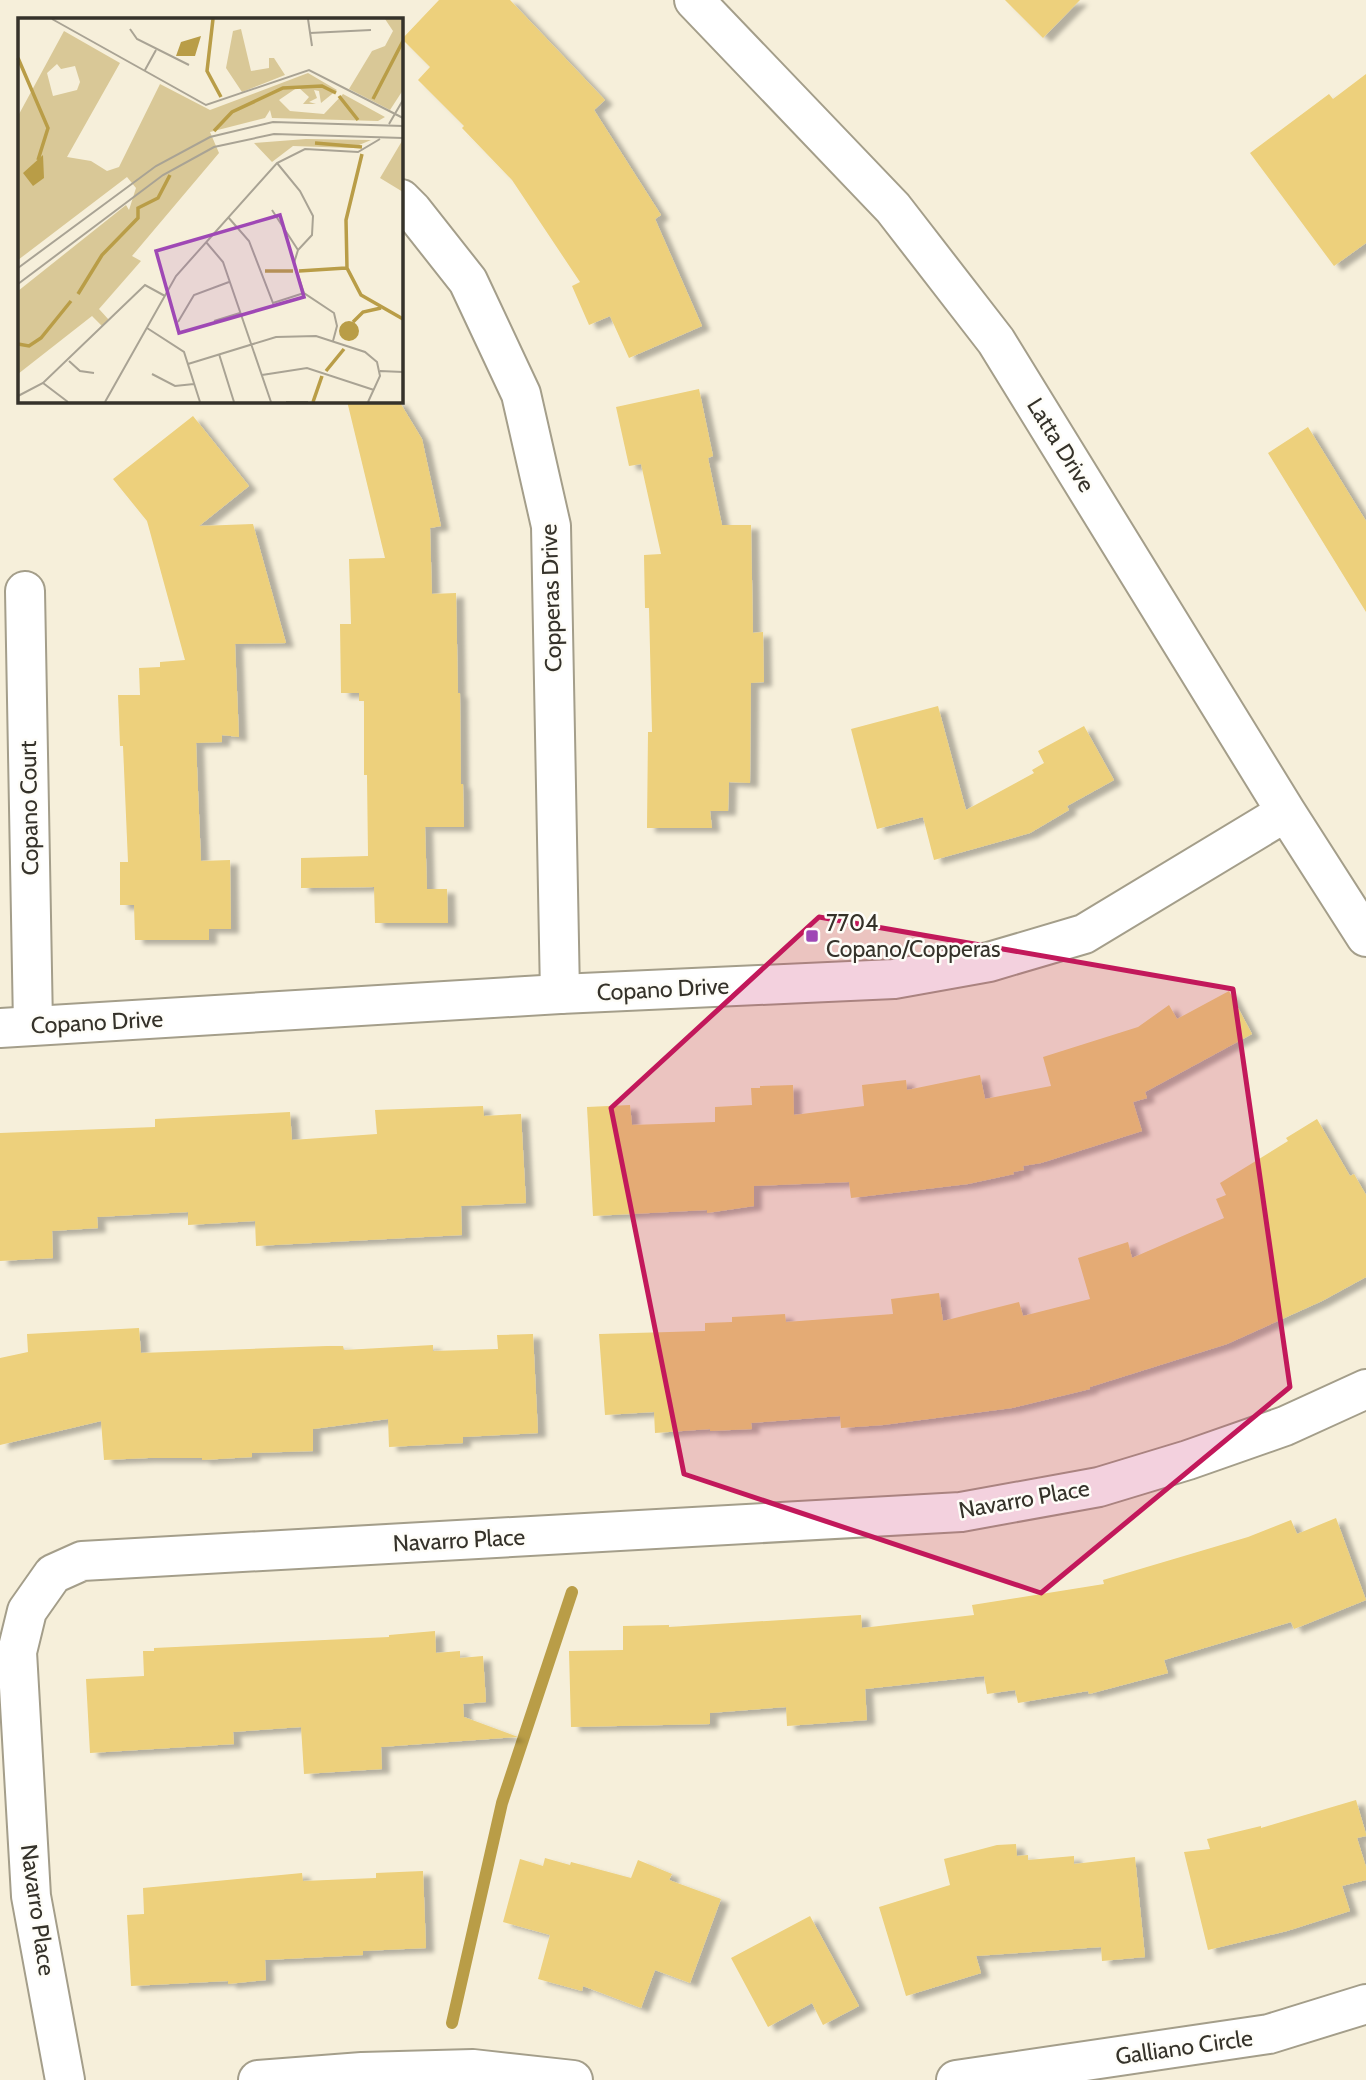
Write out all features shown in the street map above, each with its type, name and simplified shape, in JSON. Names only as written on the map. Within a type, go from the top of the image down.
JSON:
[{"type":"street","name":"Latta Drive","points":[[694,0],[893,208],[996,341],[1366,937]]},
{"type":"street","name":"Copperas Drive","points":[[402,200],[468,281],[516,383],[521,394],[551,526],[560,994]]},
{"type":"street","name":"Copano Court","points":[[16,1026],[25,591]]},
{"type":"street","name":"Copano Drive","points":[[16,1026],[560,994],[894,979],[989,962],[1084,934],[1286,812]]},
{"type":"street","name":"Navarro Place","points":[[65,2080],[31,1896],[16,1652],[27,1611],[52,1574],[82,1561],[961,1512],[1099,1487],[1188,1460],[1285,1426],[1366,1389]]},
{"type":"street","name":"Galliano Circle","points":[[956,2080],[1269,2034],[1366,2004]]},
{"type":"street","points":[[257,2080],[362,2072],[473,2069],[573,2080]]},
{"type":"highlighted area","points":[[819,917],[1233,989],[1290,1387],[1041,1593],[684,1474],[611,1108]]},
{"type":"building","points":[[439,0],[510,0],[605,100],[594,110],[661,215],[655,219],[702,326],[629,358],[610,316],[589,325],[572,286],[580,282],[512,180],[418,80],[430,67],[402,39]]},
{"type":"building","points":[[1005,0],[1080,0],[1043,38]]},
{"type":"building","points":[[1366,74],[1366,243],[1334,266],[1250,153],[1329,94],[1333,99]]},
{"type":"building","points":[[699,389],[713,456],[708,458],[722,525],[751,525],[753,633],[763,632],[764,682],[751,683],[750,783],[729,782],[728,811],[710,811],[712,828],[647,828],[648,732],[652,732],[649,608],[645,608],[644,555],[661,554],[641,464],[629,466],[616,407]]},
{"type":"building","points":[[347,402],[400,402],[422,439],[441,526],[430,528],[432,594],[456,593],[464,827],[425,827],[427,889],[447,889],[448,923],[375,923],[374,887],[301,888],[301,858],[368,856],[364,701],[359,701],[359,693],[341,693],[340,624],[351,624],[349,559],[385,558]]},
{"type":"building","points":[[193,416],[249,486],[199,526],[253,524],[286,643],[235,644],[239,737],[222,735],[222,742],[196,743],[201,861],[230,860],[231,929],[209,929],[209,940],[135,940],[134,905],[120,905],[120,862],[128,862],[118,695],[140,695],[139,668],[160,667],[160,662],[185,660],[147,521],[113,479]]},
{"type":"building","points":[[1308,427],[1366,521],[1366,612],[1268,453]]},
{"type":"building","points":[[938,706],[966,810],[1034,773],[1032,770],[1044,763],[1038,751],[1084,726],[1114,780],[1067,806],[1069,810],[1030,833],[934,860],[923,817],[877,829],[851,729]]},
{"type":"building","points":[[1229,991],[1252,1034],[1145,1092],[1147,1098],[1133,1102],[1142,1131],[1041,1163],[1023,1166],[1024,1170],[1013,1172],[1014,1174],[968,1184],[851,1198],[849,1182],[754,1186],[754,1206],[707,1213],[707,1210],[593,1216],[587,1107],[630,1105],[632,1125],[715,1122],[715,1107],[752,1105],[751,1088],[760,1086],[793,1085],[794,1115],[864,1106],[862,1085],[906,1080],[907,1090],[980,1075],[985,1099],[1051,1086],[1043,1057],[1138,1027],[1169,1005],[1177,1019]]},
{"type":"building","points":[[483,1106],[484,1116],[521,1114],[526,1203],[461,1206],[462,1235],[256,1246],[255,1221],[188,1225],[188,1212],[97,1217],[98,1228],[52,1231],[53,1258],[0,1261],[0,1133],[155,1127],[155,1119],[290,1112],[292,1140],[377,1134],[375,1110]]},
{"type":"building","points":[[1317,1119],[1350,1176],[1354,1174],[1366,1195],[1366,1277],[1322,1301],[1227,1344],[1090,1389],[1012,1408],[883,1425],[841,1428],[840,1416],[751,1423],[752,1429],[655,1433],[654,1412],[605,1415],[599,1334],[705,1331],[705,1323],[732,1322],[732,1317],[785,1314],[786,1322],[893,1314],[891,1299],[939,1293],[943,1321],[1019,1302],[1023,1316],[1090,1299],[1078,1258],[1128,1242],[1132,1258],[1224,1218],[1216,1199],[1226,1195],[1220,1183],[1288,1141],[1286,1138]]},
{"type":"building","points":[[139,1328],[141,1353],[327,1346],[343,1346],[344,1350],[433,1345],[433,1351],[498,1349],[497,1335],[533,1334],[538,1433],[463,1437],[463,1443],[389,1447],[388,1419],[313,1429],[313,1451],[252,1453],[252,1457],[202,1460],[104,1460],[101,1421],[0,1445],[0,1358],[28,1352],[27,1334]]},
{"type":"building","points":[[1336,1518],[1366,1600],[1294,1629],[1291,1622],[1164,1660],[1168,1673],[1089,1694],[1088,1691],[1018,1703],[1015,1690],[987,1694],[984,1676],[865,1689],[867,1720],[787,1726],[786,1707],[710,1713],[710,1724],[571,1727],[569,1651],[623,1650],[623,1626],[669,1627],[861,1615],[862,1628],[974,1615],[972,1605],[1104,1584],[1103,1580],[1248,1537],[1291,1520],[1297,1534]]},
{"type":"building","points":[[435,1631],[436,1653],[460,1651],[460,1658],[483,1656],[486,1702],[463,1704],[464,1717],[518,1737],[381,1747],[382,1769],[304,1774],[301,1727],[233,1732],[234,1744],[90,1753],[86,1679],[144,1676],[143,1651],[154,1651],[154,1648],[389,1637]]},
{"type":"building","points":[[1356,1800],[1366,1834],[1357,1838],[1366,1867],[1366,1880],[1342,1886],[1350,1911],[1287,1931],[1208,1950],[1184,1852],[1210,1849],[1207,1839],[1261,1828]]},
{"type":"building","points":[[1016,1844],[1017,1856],[1028,1855],[1028,1860],[1074,1856],[1074,1864],[1135,1857],[1145,1957],[1102,1961],[1101,1947],[976,1956],[981,1973],[906,1996],[879,1907],[950,1885],[944,1859],[997,1845]]},
{"type":"building","points":[[545,1858],[631,1878],[638,1860],[672,1874],[669,1880],[721,1899],[690,1983],[655,1970],[641,2008],[583,1986],[582,1991],[538,1979],[550,1935],[503,1922],[520,1859],[543,1866]]},
{"type":"building","points":[[423,1871],[426,1948],[363,1951],[363,1955],[265,1960],[266,1980],[228,1984],[228,1981],[131,1986],[127,1915],[144,1914],[143,1888],[302,1873],[303,1881],[376,1878],[376,1873]]},
{"type":"building","points":[[810,1916],[859,2006],[823,2025],[812,2003],[768,2027],[731,1958]]},
{"type":"waterway","points":[[452,2023],[502,1803],[572,1592]]},
{"type":"place","name":"7704 Copano/Copperas","points":[[812,936]]}]
